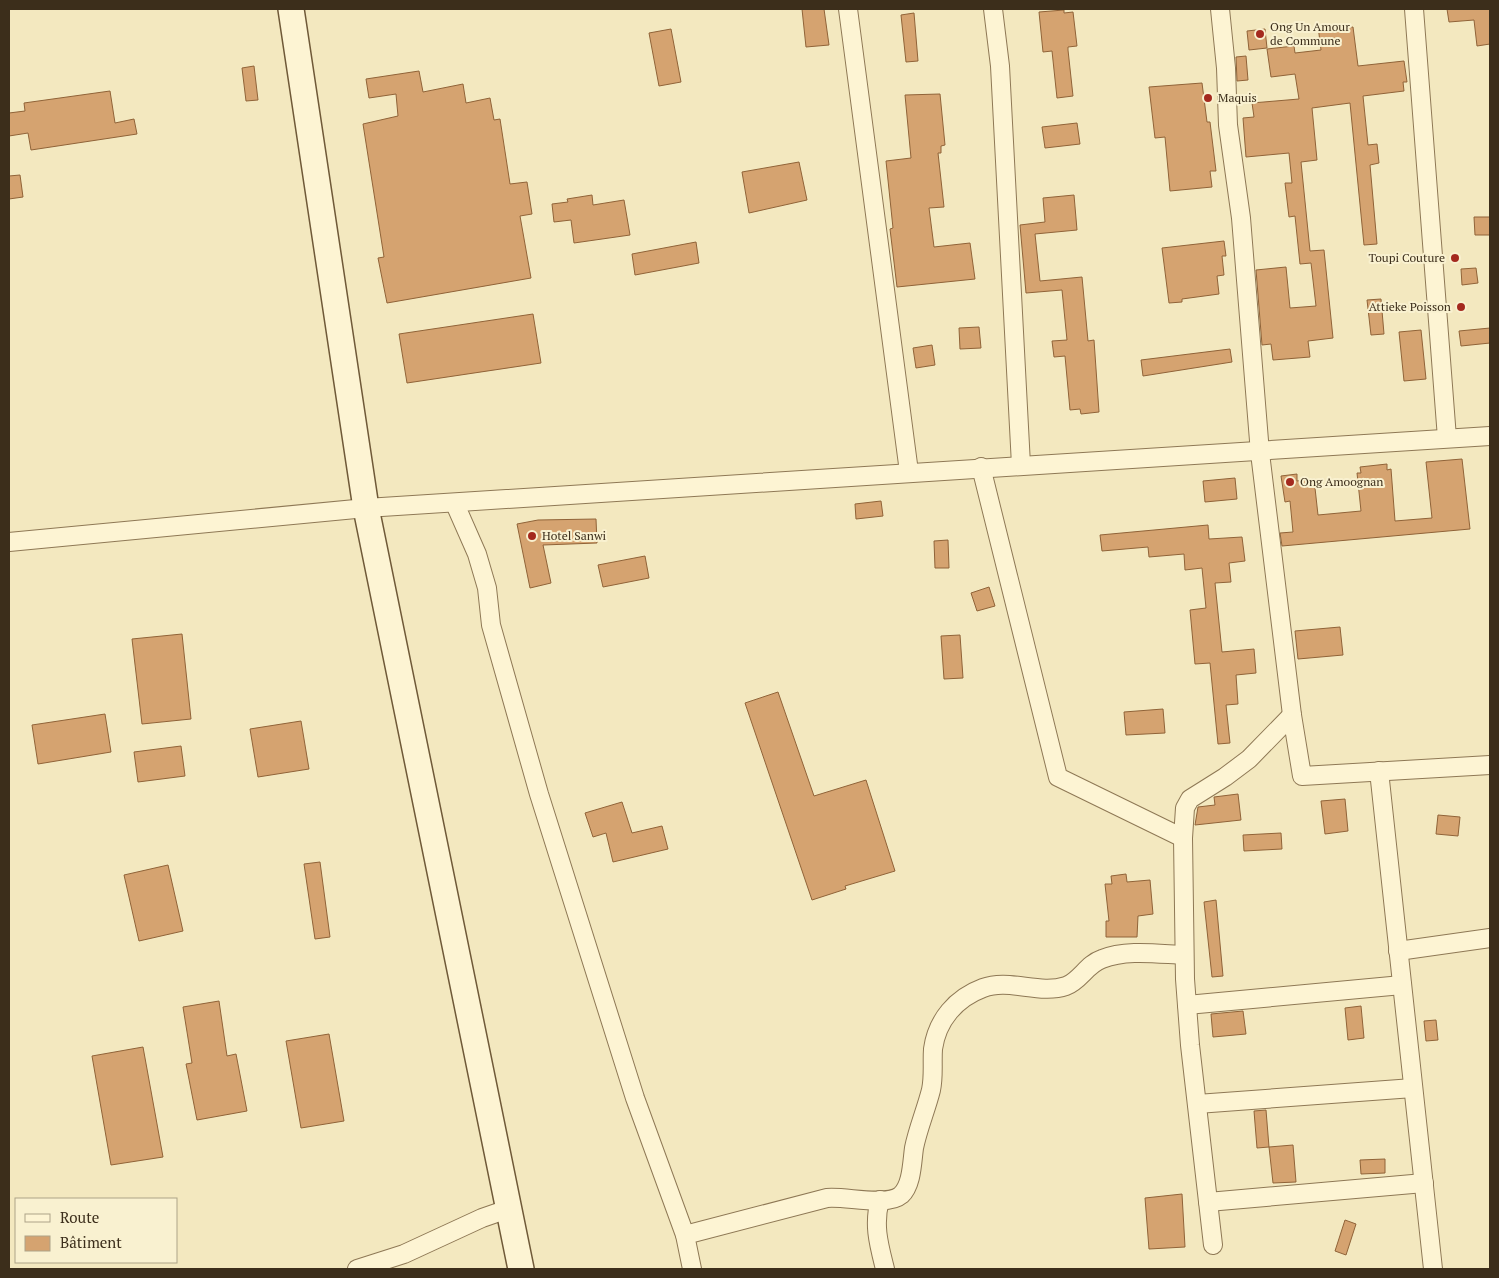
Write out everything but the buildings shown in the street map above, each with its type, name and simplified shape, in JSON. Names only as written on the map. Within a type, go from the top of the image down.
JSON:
[{"type":"street","points":[[290,9],[366,508],[521,1269]]},
{"type":"street","points":[[848,9],[910,472]]},
{"type":"street","points":[[994,9],[1000,76],[1021,465]]},
{"type":"street","points":[[1220,9],[1226,68],[1228,125],[1242,218],[1260,453],[1292,716],[1302,776],[1490,765]]},
{"type":"street","points":[[1414,9],[1447,438]]},
{"type":"street","points":[[9,542],[366,508],[455,504],[981,467],[1260,453],[1490,436]]},
{"type":"street","points":[[981,467],[1058,777],[1183,838]]},
{"type":"street","points":[[455,504],[477,554],[486,588],[491,625],[539,794],[635,1098],[684,1235],[692,1269]]},
{"type":"street","points":[[1213,1245],[1187,1005],[1184,955],[1183,838],[1185,808],[1190,798],[1225,777],[1249,758],[1292,716]]},
{"type":"street","points":[[1379,772],[1433,1269]]},
{"type":"street","points":[[1398,951],[1490,938]]},
{"type":"street","points":[[684,1235],[827,1198],[842,1196],[880,1200],[894,1199],[902,1194],[907,1187],[917,1134],[931,1090],[934,1072],[933,1049],[938,1029],[956,1002],[984,987],[1002,985],[1050,988],[1066,986],[1101,959],[1113,956],[1136,954],[1184,955]]},
{"type":"street","points":[[1187,1005],[1402,985]]},
{"type":"street","points":[[1198,1104],[1413,1088]]},
{"type":"street","points":[[1208,1202],[1424,1183]]},
{"type":"street","points":[[880,1200],[876,1214],[876,1229],[885,1269]]},
{"type":"street","points":[[357,1269],[404,1254],[482,1218],[508,1209]]},
{"type":"place","name":"Ong Un Amour de Commune","points":[[1260,34]]},
{"type":"place","name":"Maquis","points":[[1208,98]]},
{"type":"place","name":"Toupi Couture","points":[[1455,258]]},
{"type":"place","name":"Attieke Poisson","points":[[1461,307]]},
{"type":"place","name":"Ong Amoognan","points":[[1290,482]]},
{"type":"place","name":"Hotel Sanwi","points":[[532,536]]}]
